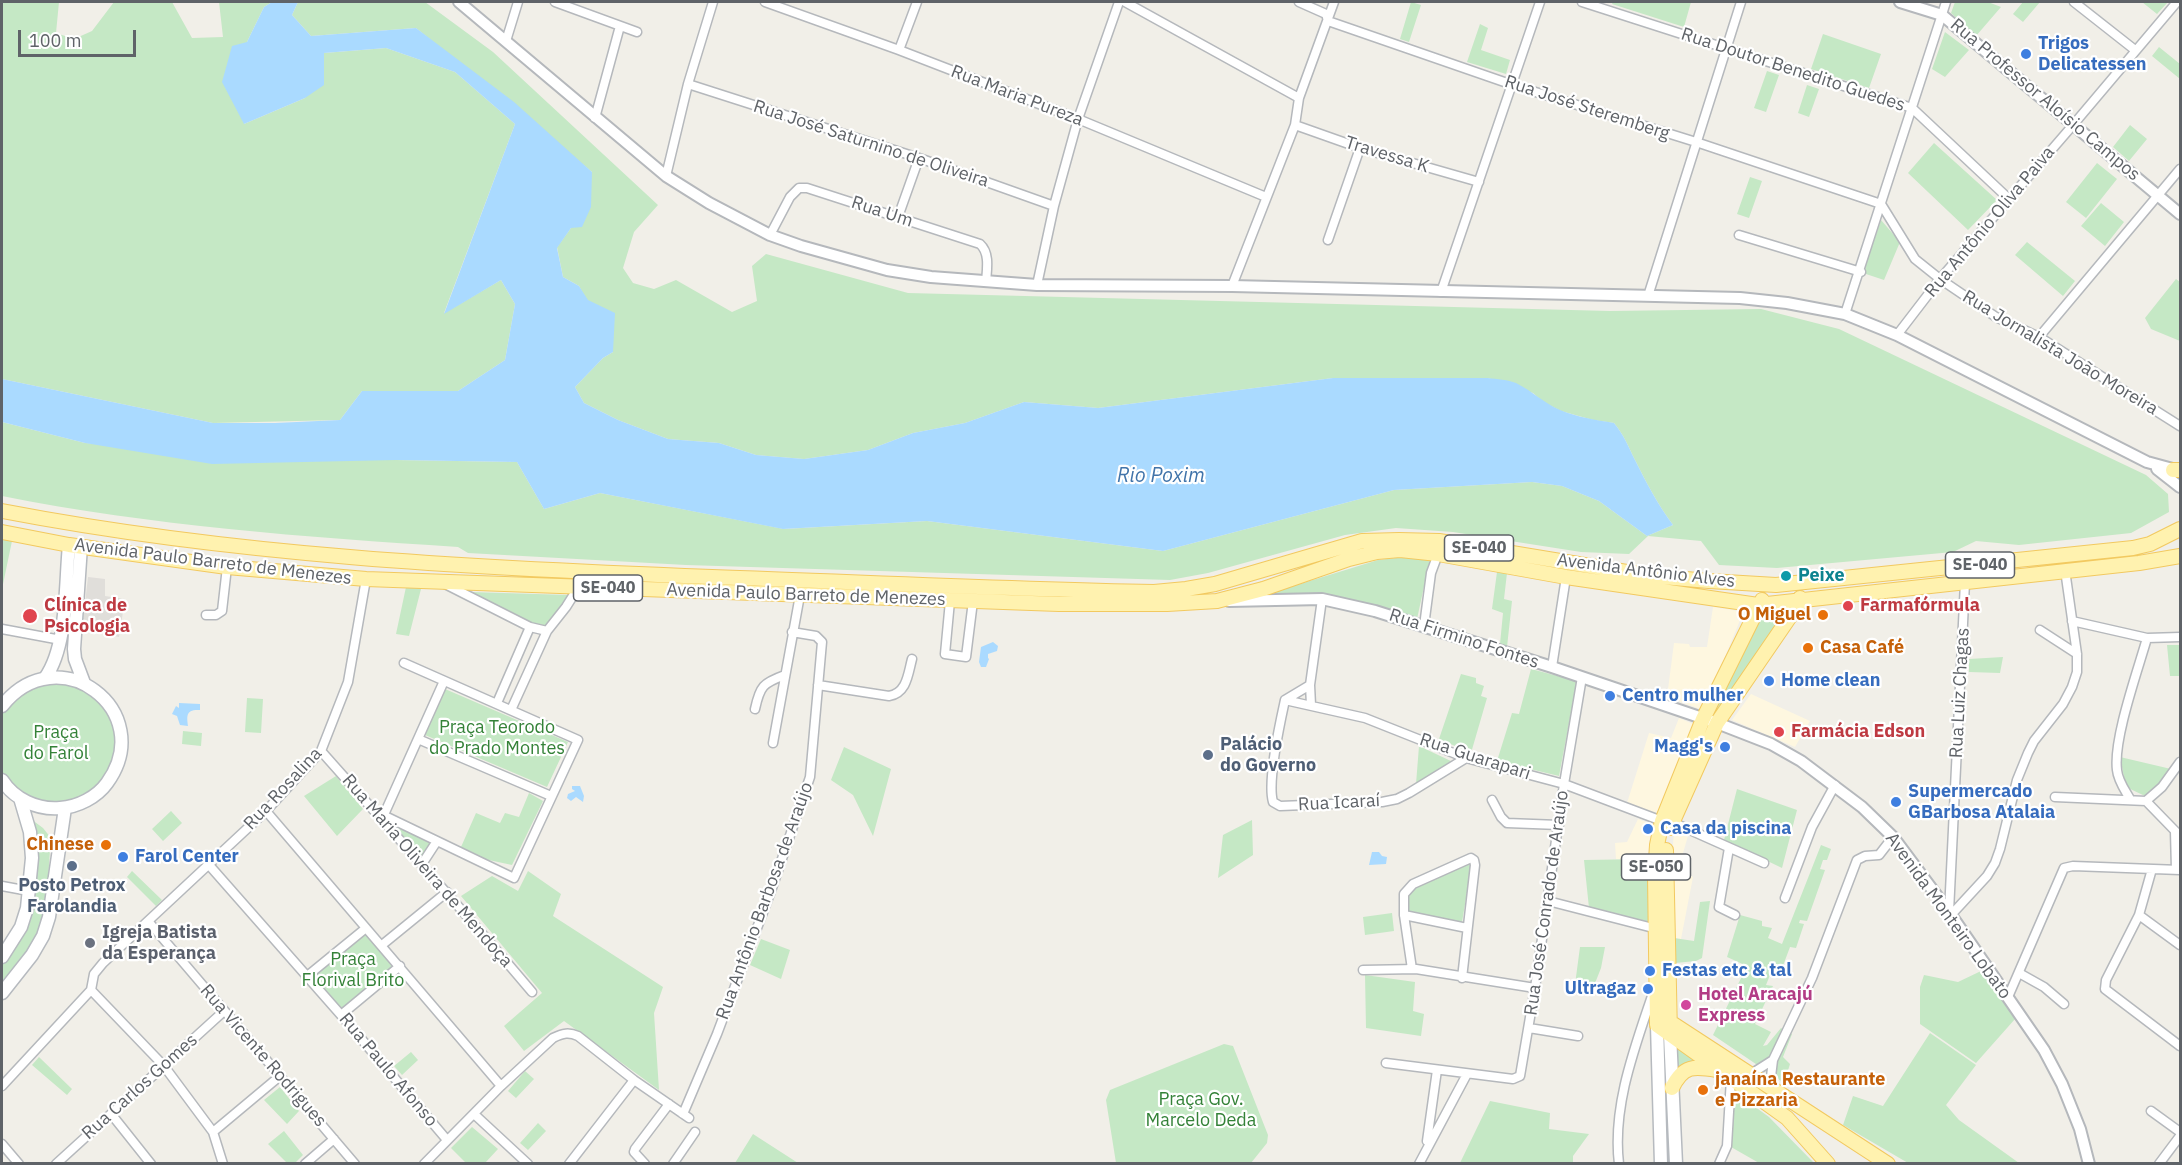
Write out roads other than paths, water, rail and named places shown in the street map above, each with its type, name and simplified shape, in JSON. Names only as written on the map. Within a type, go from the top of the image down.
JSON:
[{"type":"main road","name":"Avenida Paulo Barreto de Menezes","points":[[2,511],[58,522],[229,546],[459,565],[588,572],[1085,590],[1154,592],[1186,589]]},
{"type":"main road","points":[[58,522],[75,543],[74,648],[75,660],[84,683]]},
{"type":"main road","name":"Avenida Antônio Alves","points":[[1186,589],[1275,568],[1362,541],[1439,542],[1651,576],[1776,585],[2133,548],[2181,529]]},
{"type":"main road","name":"Avenida Paulo Barreto de Menezes","points":[[2,532],[227,567],[366,579],[973,602],[1167,604],[1217,601]]},
{"type":"main road","points":[[75,543],[96,537],[200,548],[229,546]]},
{"type":"main road","points":[[45,678],[55,661],[60,640],[75,543]]},
{"type":"main road","name":"Avenida Antônio Alves","points":[[1217,601],[1263,589],[1349,559],[1377,552],[1401,550],[1758,605],[2139,563],[2181,556]]},
{"type":"main road","points":[[455,582],[460,575],[459,565]]},
{"type":"main road","points":[[1664,1023],[1667,821],[1717,723],[1800,602],[1800,591],[1795,584]]},
{"type":"main road","points":[[1703,718],[1758,605],[1776,585]]},
{"type":"main road","points":[[2,706],[20,687],[45,678],[65,677],[84,683],[99,693],[111,706],[120,731],[120,757],[114,774],[104,788],[90,799],[66,808],[35,806],[20,798],[2,780]]},
{"type":"main road","name":"SE-050","points":[[1676,1164],[1672,1088],[1657,981],[1655,876],[1657,845],[1703,718]]},
{"type":"main road","points":[[2,957],[21,927],[29,891],[32,858],[30,832],[20,798]]},
{"type":"main road","points":[[2,993],[32,955],[43,936],[49,917],[66,808]]},
{"type":"main road","points":[[1664,1023],[1770,1085],[1888,1164]]},
{"type":"main road","points":[[1664,1023],[1726,1074],[1787,1118],[1828,1164]]},
{"type":"main road","name":"SE-050","points":[[1661,1164],[1664,1023]]},
{"type":"main road","points":[[1672,1088],[1678,1076],[1686,1070],[1701,1068],[1726,1074]]},
{"type":"street","points":[[459,2],[666,176],[709,203],[770,235],[886,270],[931,277],[1037,285],[1232,286],[1740,298],[1787,303],[1845,314],[1898,334],[2147,462],[2181,487]]},
{"type":"street","points":[[506,41],[518,2]]},
{"type":"street","points":[[555,2],[637,32]]},
{"type":"street","points":[[666,176],[688,84],[713,2]]},
{"type":"street","name":"Rua Maria Pureza","points":[[765,2],[899,50],[1078,119],[1266,197]]},
{"type":"street","points":[[899,50],[917,2]]},
{"type":"street","points":[[1037,285],[1054,206],[1078,119],[1119,2]]},
{"type":"street","points":[[1125,2],[1299,98]]},
{"type":"street","name":"Rua José Steremberg","points":[[1299,2],[1326,14],[1328,21],[1512,85],[1696,142],[1881,204]]},
{"type":"street","points":[[1232,286],[1295,125],[1299,98],[1334,2]]},
{"type":"street","points":[[1441,292],[1540,2]]},
{"type":"street","name":"Rua Doutor Benedito Guedes","points":[[1582,2],[1912,108],[2009,199]]},
{"type":"street","points":[[1647,296],[1742,2]]},
{"type":"street","name":"Rua Professor Aloísio Campos","points":[[1900,2],[1942,15],[2181,214]]},
{"type":"street","points":[[1845,314],[1946,2]]},
{"type":"street","points":[[2074,2],[2135,50]]},
{"type":"street","name":"Rua Antônio Oliva Paiva","points":[[1898,334],[1940,279],[2177,2]]},
{"type":"street","points":[[595,118],[620,26]]},
{"type":"street","name":"Rua José Saturnino de Oliveira","points":[[688,84],[919,158],[1054,206]]},
{"type":"street","name":"Travessa K","points":[[1295,125],[1360,148],[1479,182]]},
{"type":"street","points":[[1328,240],[1360,148]]},
{"type":"street","points":[[898,217],[919,158]]},
{"type":"street","points":[[2039,337],[2181,169]]},
{"type":"street","name":"Rua Um","points":[[770,235],[790,197],[799,188],[807,188],[981,244],[987,254],[986,282]]},
{"type":"street","name":"Rua Jornalista João Moreira","points":[[1881,204],[1915,259],[1940,279],[1996,317],[2039,337],[2181,426]]},
{"type":"street","points":[[1739,235],[1860,272]]},
{"type":"street","points":[[2147,462],[2178,470]]},
{"type":"street","points":[[1424,626],[1431,573],[1438,554]]},
{"type":"street","points":[[206,615],[216,615],[222,611],[227,567]]},
{"type":"street","points":[[1950,914],[1987,876],[1995,863],[2001,849],[2016,780],[2034,741],[2063,704],[2072,687],[2077,672],[2077,654],[2065,570]]},
{"type":"street","points":[[511,710],[547,631],[588,572]]},
{"type":"street","points":[[1552,667],[1566,577]]},
{"type":"street","name":"Rua Rosalina","points":[[2,1086],[91,990],[91,984],[99,969],[266,811],[321,751],[348,682],[366,579]]},
{"type":"street","points":[[439,581],[530,627],[547,631]]},
{"type":"street","name":"Rua Luiz Chagas","points":[[1950,914],[1965,582]]},
{"type":"street","points":[[773,743],[800,594]]},
{"type":"street","points":[[1311,705],[1310,686],[1322,599]]},
{"type":"street","name":"Rua Firmino Fontes","points":[[1217,601],[1322,599],[1375,611],[1703,718]]},
{"type":"street","points":[[950,601],[945,654],[966,657],[973,602]]},
{"type":"street","points":[[2072,621],[2147,638],[2181,637]]},
{"type":"street","points":[[497,703],[530,627]]},
{"type":"street","points":[[2,629],[60,640]]},
{"type":"street","points":[[2040,630],[2077,654]]},
{"type":"street","name":"Rua Antônio Barbosa de Araújo","points":[[669,1104],[686,1116],[751,944],[810,777],[822,642],[816,636],[792,632]]},
{"type":"street","points":[[2130,799],[2122,787],[2117,771],[2116,756],[2147,638]]},
{"type":"street","points":[[818,685],[895,695],[901,693],[904,688],[912,658]]},
{"type":"street","points":[[404,663],[578,740],[514,878],[382,817],[444,681]]},
{"type":"street","points":[[754,709],[760,689],[765,684],[785,675]]},
{"type":"street","name":"Rua José Conrado de Araújo","points":[[1386,1064],[1513,1079],[1520,1076],[1582,677]]},
{"type":"street","points":[[1284,700],[1310,686]]},
{"type":"street","name":"Rua Guarapari","points":[[1284,700],[1365,718],[1466,758],[1564,784],[1667,821],[1764,863]]},
{"type":"street","name":"Rua Icaraí","points":[[1284,700],[1276,741],[1272,790],[1273,802],[1280,806],[1382,802],[1397,799],[1466,758]]},
{"type":"street","name":"Avenida Monteiro Lobato","points":[[1703,718],[1771,744],[1801,761],[1862,807],[1893,837],[1950,914],[2043,1050],[2062,1084],[2080,1129],[2089,1164]]},
{"type":"street","points":[[418,739],[551,796]]},
{"type":"street","name":"Rua Maria Oliveira de Mendoça","points":[[321,751],[382,817],[531,992]]},
{"type":"street","points":[[2146,801],[2162,787],[2181,762]]},
{"type":"street","points":[[1785,898],[1812,827],[1835,785]]},
{"type":"street","points":[[2008,997],[2064,868],[2073,866],[2178,870],[2178,833],[2146,801],[2055,797]]},
{"type":"street","points":[[1492,800],[1507,823],[1559,825]]},
{"type":"street","points":[[266,811],[501,1086]]},
{"type":"street","points":[[1770,1085],[1773,1060],[1812,978],[1857,860],[1864,856],[1879,855],[1893,837]]},
{"type":"street","points":[[422,864],[437,841]]},
{"type":"street","points":[[1729,848],[1719,907],[1735,915]]},
{"type":"street","points":[[1412,969],[1404,915],[1404,894],[1413,884],[1468,858],[1474,860],[1475,865],[1462,978]]},
{"type":"street","name":"Rua Paulo Afonso","points":[[209,865],[447,1140]]},
{"type":"street","points":[[2152,869],[2139,915],[2106,980],[2105,989],[2181,1046]]},
{"type":"street","points":[[2,886],[29,891]]},
{"type":"street","points":[[382,945],[447,892]]},
{"type":"street","points":[[1548,902],[1657,929]]},
{"type":"street","points":[[1404,915],[1467,928]]},
{"type":"street","points":[[2139,915],[2181,945]]},
{"type":"street","name":"Rua Vicente Rodrigues","points":[[148,921],[355,1164]]},
{"type":"street","points":[[306,977],[366,927]]},
{"type":"street","points":[[341,1015],[400,966]]},
{"type":"street","points":[[1363,970],[1412,969],[1535,988]]},
{"type":"street","points":[[2019,973],[2044,987],[2064,1004]]},
{"type":"street","points":[[1619,1164],[1620,1120],[1626,1082],[1657,981]]},
{"type":"street","points":[[91,990],[164,1066],[213,1132],[223,1164]]},
{"type":"street","name":"Rua Carlos Gomes","points":[[56,1164],[224,1011]]},
{"type":"street","points":[[1529,1028],[1578,1036]]},
{"type":"street","points":[[424,1164],[501,1086],[553,1038],[570,1033],[578,1036],[669,1104],[635,1149],[634,1152],[645,1164]]},
{"type":"street","points":[[1751,1074],[1773,1060]]},
{"type":"street","points":[[1426,1147],[1437,1070]]},
{"type":"street","points":[[1419,1164],[1426,1147],[1467,1074]]},
{"type":"street","points":[[1719,1164],[1727,1146],[1726,1074]]},
{"type":"street","points":[[213,1132],[280,1076]]},
{"type":"street","points":[[569,1164],[634,1080]]},
{"type":"street","points":[[2151,1111],[2181,1134],[2158,1164]]},
{"type":"street","points":[[112,1114],[150,1164]]},
{"type":"street","points":[[474,1114],[528,1164]]},
{"type":"street","points":[[673,1164],[695,1132]]},
{"type":"street","points":[[305,1164],[334,1139]]},
{"type":"street","points":[[2,1144],[19,1164]]},
{"type":"water","name":"Rio Poxim","points":[[272,2],[298,2],[292,15],[311,36],[416,28],[514,102],[592,172],[591,207],[582,227],[571,228],[557,248],[563,277],[579,286],[588,300],[615,313],[613,352],[603,358],[575,387],[584,403],[618,420],[668,439],[719,443],[756,455],[804,459],[868,450],[913,433],[965,423],[1024,402],[1098,408],[1333,378],[1488,378],[1516,383],[1560,410],[1614,423],[1652,493],[1673,525],[1647,536],[1599,501],[1562,486],[1532,482],[1394,490],[1163,551],[927,521],[783,529],[600,493],[544,509],[517,462],[396,460],[212,464],[85,443],[2,422],[2,379],[213,423],[275,423],[340,420],[362,391],[458,391],[505,360],[515,304],[501,280],[444,314],[515,124],[455,72],[386,48],[324,53],[324,85],[305,98],[244,124],[222,82],[232,46],[247,42],[264,7]]},
{"type":"water","points":[[993,642],[998,646],[997,651],[988,654],[986,667],[981,667],[979,662],[981,647]]},
{"type":"water","points":[[179,703],[200,704],[200,710],[189,712],[188,726],[180,725],[177,716],[172,714],[176,706],[179,708]]},
{"type":"water","points":[[572,786],[580,786],[584,796],[583,802],[576,797],[571,801],[567,798],[568,794],[575,791]]},
{"type":"water","points":[[1372,852],[1379,852],[1382,856],[1387,857],[1386,864],[1369,865]]},
{"type":"place","name":"Trigos Delicatessen","points":[[2026,54]]},
{"type":"place","name":"Peixe","points":[[1786,576]]},
{"type":"place","name":"Farmafórmula","points":[[1848,606]]},
{"type":"place","name":"O Miguel","points":[[1823,615]]},
{"type":"place","name":"Clínica de Psicologia","points":[[30,616]]},
{"type":"place","name":"Casa Café","points":[[1808,648]]},
{"type":"place","name":"Home clean","points":[[1769,681]]},
{"type":"place","name":"Centro mulher","points":[[1610,696]]},
{"type":"place","name":"Farmácia Edson","points":[[1779,732]]},
{"type":"place","name":"Magg's","points":[[1725,747]]},
{"type":"place","name":"Palácio do Governo","points":[[1208,755]]},
{"type":"place","name":"Supermercado GBarbosa Atalaia","points":[[1896,802]]},
{"type":"place","name":"Casa da piscina","points":[[1648,829]]},
{"type":"place","name":"Chinese","points":[[106,845]]},
{"type":"place","name":"Farol Center","points":[[123,857]]},
{"type":"place","name":"Posto Petrox Farolandia","points":[[72,866]]},
{"type":"place","name":"Igreja Batista da Esperança","points":[[90,943]]},
{"type":"place","name":"Festas etc & tal","points":[[1650,971]]},
{"type":"place","name":"Ultragaz","points":[[1648,989]]},
{"type":"place","name":"Hotel Aracajú Express","points":[[1686,1005]]},
{"type":"place","name":"janaína Restaurante e Pizzaria","points":[[1703,1090]]},
{"type":"park label","name":"Praça Teorodo do Prado Montes","points":[[497,738]]},
{"type":"park label","name":"Praça do Farol","points":[[56,743]]},
{"type":"park label","name":"Praça Florival Brito","points":[[353,970]]},
{"type":"park label","name":"Praça Gov. Marcelo Deda","points":[[1201,1110]]}]
